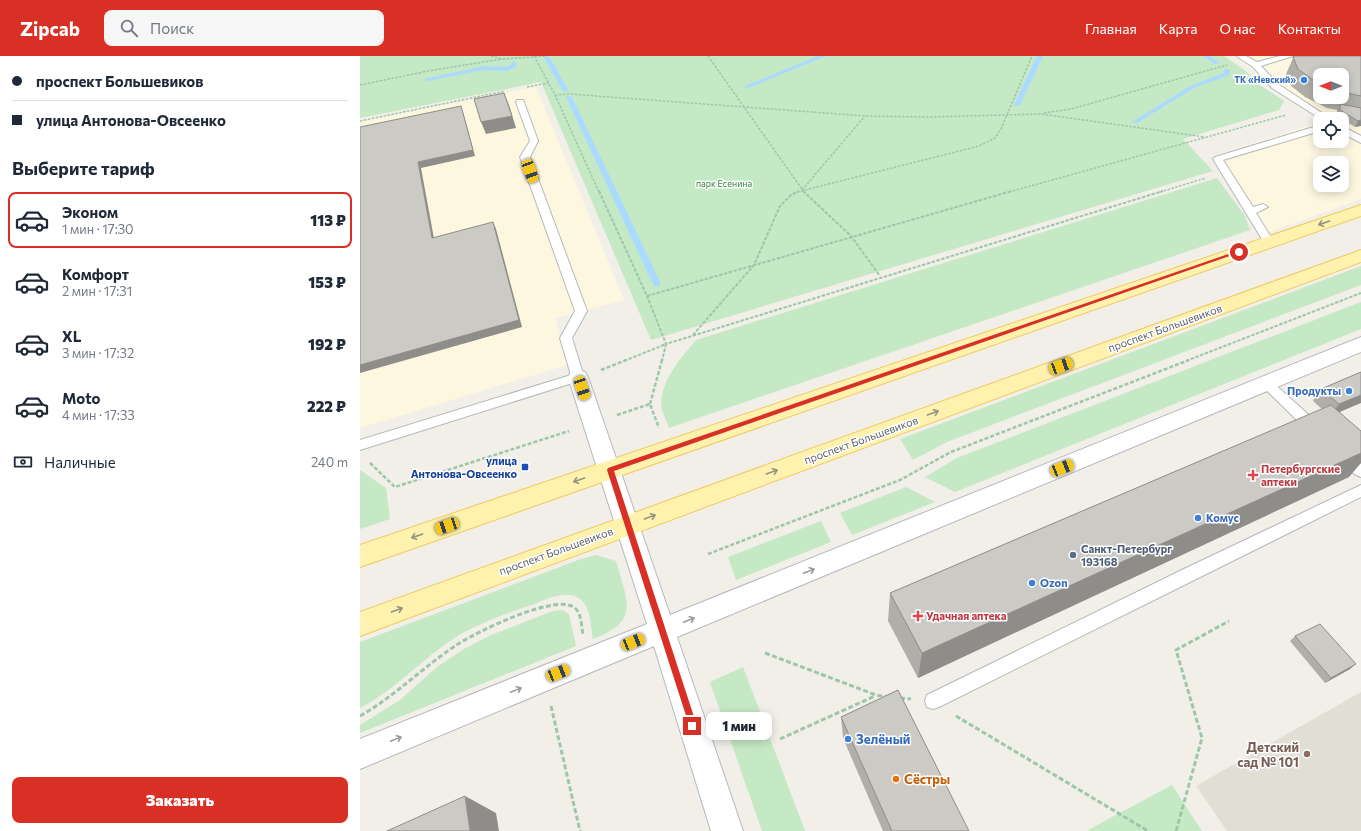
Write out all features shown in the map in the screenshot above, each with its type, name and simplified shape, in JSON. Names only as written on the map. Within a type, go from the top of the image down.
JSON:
[{"type":"main road","points":[[360,556],[1361,210]]},
{"type":"main road","name":"проспект Большевиков","points":[[360,624],[1361,256]]},
{"type":"street","points":[[360,754],[1267,384],[1361,344]]},
{"type":"street","points":[[578,377],[663,631],[727,831]]},
{"type":"lane","points":[[1240,56],[1256,65],[1275,86],[1316,112]]},
{"type":"lane","points":[[1256,65],[1289,56]]},
{"type":"lane","points":[[364,444],[578,377],[566,338],[581,311],[525,157],[534,141],[520,102]]},
{"type":"lane","points":[[1269,242],[1218,159],[1313,130]]},
{"type":"lane","points":[[1349,133],[1361,140]]},
{"type":"lane","points":[[1251,211],[1263,207]]},
{"type":"lane","points":[[1267,384],[1322,435]]},
{"type":"lane","points":[[1333,446],[1361,472]]},
{"type":"lane","points":[[933,701],[1361,491]]},
{"type":"path","points":[[491,56],[502,59]]},
{"type":"path","points":[[360,85],[428,70],[502,59],[548,56]]},
{"type":"path","points":[[708,56],[802,190],[851,236],[880,276]]},
{"type":"path","points":[[692,335],[754,265],[780,206],[791,195],[802,190],[979,146],[995,138],[1007,115],[1032,56]]},
{"type":"path","points":[[535,57],[555,95],[647,296],[666,344],[650,404],[660,431]]},
{"type":"path","points":[[555,95],[568,94],[866,116],[927,117],[1042,114],[1071,109],[1230,64]]},
{"type":"path","points":[[520,88],[548,83]]},
{"type":"path","points":[[360,121],[506,91]]},
{"type":"path","points":[[647,296],[851,236],[1302,110],[1312,109]]},
{"type":"path","points":[[1042,114],[1207,137]]},
{"type":"path","points":[[802,190],[866,116]]},
{"type":"path","points":[[601,370],[692,335],[880,276],[1226,172]]},
{"type":"path","points":[[708,554],[900,480],[951,452],[1361,293]]},
{"type":"path","points":[[617,415],[650,404]]},
{"type":"path","points":[[364,444],[370,465],[395,487],[576,429]]},
{"type":"path","points":[[360,716],[393,695],[457,644],[488,628],[546,606],[559,603],[570,605],[577,610],[589,660]]},
{"type":"path","points":[[1176,831],[1202,738],[1176,650],[1229,621]]},
{"type":"path","points":[[765,653],[876,696],[890,697]]},
{"type":"path","points":[[780,740],[876,696]]},
{"type":"path","points":[[897,698],[933,701],[1148,831]]},
{"type":"path","points":[[550,704],[580,831]]},
{"type":"shaded area","points":[[1233,56],[1361,56],[1361,199],[1261,235],[1213,156],[1313,124],[1313,148],[1349,148],[1349,112],[1313,112],[1313,114],[1265,83],[1255,72]]},
{"type":"shaded area","points":[[536,87],[624,300],[555,318],[567,365],[360,428],[360,122]]},
{"type":"shaded area","name":"Детский сад № 101","points":[[1361,692],[1361,831],[1227,831],[1196,786]]},
{"type":"green space","name":"парк Есенина","points":[[360,56],[1224,56],[1247,72],[1257,83],[1284,101],[1279,110],[1183,139],[1213,171],[651,340],[541,82],[360,118]]},
{"type":"green space","points":[[1217,178],[1245,216],[1250,230],[669,428],[662,410],[661,400],[663,391],[677,363],[696,340]]},
{"type":"green space","points":[[1361,266],[1361,285],[947,442],[913,460],[900,439]]},
{"type":"green space","points":[[1361,302],[1361,329],[955,492],[925,477],[957,458]]},
{"type":"green space","points":[[360,470],[386,488],[390,519],[360,529]]},
{"type":"green space","points":[[906,487],[935,502],[852,535],[840,513]]},
{"type":"green space","points":[[821,521],[831,542],[736,580],[728,557]]},
{"type":"green space","points":[[596,555],[616,561],[626,599],[627,608],[624,617],[618,625],[608,632],[593,639],[591,623],[584,603],[575,596],[557,596],[492,619],[463,633],[441,647],[384,693],[360,708],[360,642],[581,559]]},
{"type":"green space","points":[[562,610],[569,614],[576,646],[360,733],[360,725],[400,700],[438,666],[464,649],[491,635],[553,611]]},
{"type":"green space","points":[[743,667],[805,831],[762,831],[710,682]]},
{"type":"green space","points":[[1172,785],[1202,831],[1088,830]]},
{"type":"building","points":[[1361,56],[1361,96],[1349,93],[1349,68],[1313,68],[1313,80],[1298,69],[1293,57]]},
{"type":"building","points":[[504,93],[512,116],[481,122],[474,99]]},
{"type":"building","points":[[1340,104],[1361,108],[1361,120],[1358,121],[1349,116],[1349,112],[1343,112],[1340,110]]},
{"type":"building","points":[[461,106],[473,150],[418,162],[432,238],[493,222],[519,320],[360,365],[360,127]]},
{"type":"building","points":[[1361,372],[1361,395],[1339,404],[1321,389]]},
{"type":"building","points":[[1331,405],[1361,431],[1361,453],[922,653],[890,593]]},
{"type":"building","points":[[1320,624],[1356,664],[1331,678],[1295,636]]},
{"type":"building","points":[[898,690],[969,831],[892,831],[841,717]]},
{"type":"building","points":[[465,796],[470,831],[387,831]]},
{"type":"waterway","points":[[746,87],[823,56]]},
{"type":"waterway","points":[[1017,105],[1040,56]]},
{"type":"waterway","points":[[1206,56],[1217,63]]},
{"type":"waterway","points":[[547,58],[566,91]]},
{"type":"waterway","points":[[427,79],[484,68],[507,69],[514,66],[514,63]]},
{"type":"waterway","points":[[1135,122],[1192,87],[1227,74],[1227,70]]},
{"type":"waterway","points":[[569,97],[657,284]]},
{"type":"place","name":"ТК «Невский»","points":[[1304,80]]},
{"type":"place","name":"Продукты","points":[[1349,391]]},
{"type":"place","name":"улица Антонова-Овсеенко","points":[[525,467]]},
{"type":"place","name":"Петербургские аптеки","points":[[1253,475]]},
{"type":"place","name":"Комус","points":[[1198,518]]},
{"type":"place","name":"Санкт-Петербург 193168","points":[[1073,555]]},
{"type":"place","name":"Ozon","points":[[1032,583]]},
{"type":"place","name":"Удачная аптека","points":[[918,616]]},
{"type":"place","name":"Зелёный","points":[[848,739]]},
{"type":"place","name":"Детский сад № 101","points":[[1307,754]]},
{"type":"place","name":"Сёстры","points":[[896,779]]},
{"type":"route","points":[[692,726],[663,631],[610,470],[1239,252]]}]
